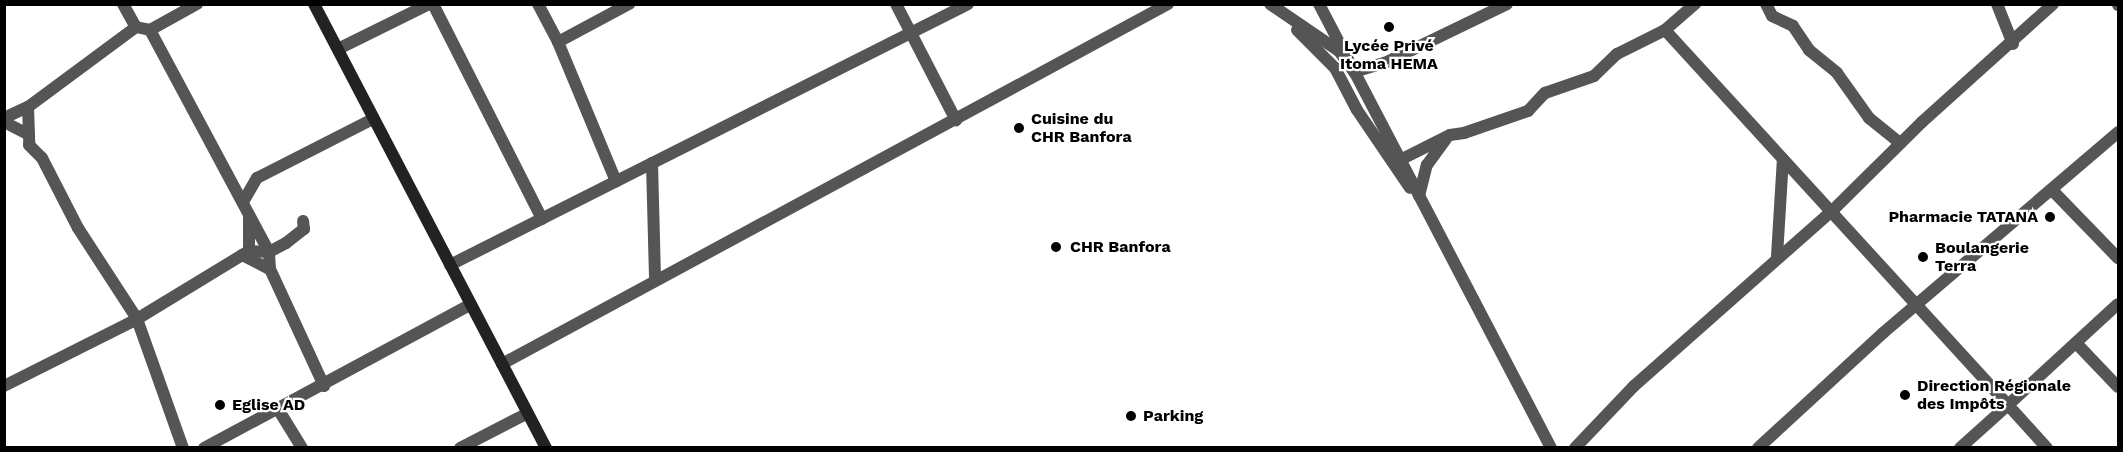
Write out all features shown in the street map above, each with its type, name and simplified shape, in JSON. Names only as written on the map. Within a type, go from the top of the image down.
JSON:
[{"type":"main road","points":[[314,4],[546,447]]},
{"type":"street","points":[[123,4],[136,27],[150,30],[197,4]]},
{"type":"street","points":[[338,49],[431,4],[543,219]]},
{"type":"street","points":[[537,4],[558,42],[616,181]]},
{"type":"street","points":[[558,42],[629,4]]},
{"type":"street","points":[[896,4],[956,120]]},
{"type":"street","points":[[450,265],[912,36],[968,4]]},
{"type":"street","points":[[502,364],[655,279],[956,120],[1168,4]]},
{"type":"street","points":[[1269,4],[1291,22],[1339,51],[1354,72]]},
{"type":"street","points":[[1319,4],[1551,447]]},
{"type":"street","points":[[1354,72],[1389,61],[1507,4]]},
{"type":"street","points":[[1400,160],[1450,135],[1521,115],[1545,93],[1594,76],[1617,54],[1665,30],[1695,4]]},
{"type":"street","points":[[1766,4],[1772,16],[1793,26],[1809,50],[1837,73],[1869,118],[1900,143]]},
{"type":"street","points":[[1997,4],[2013,44]]},
{"type":"street","points":[[1575,447],[1634,386],[1777,256],[1831,212],[1900,143],[2013,44],[2053,4]]},
{"type":"street","points":[[1291,22],[1307,44],[1335,68],[1372,133],[1425,208]]},
{"type":"street","points":[[4,120],[28,107],[136,27]]},
{"type":"street","points":[[150,30],[268,252],[270,269],[324,386]]},
{"type":"street","points":[[1665,30],[2047,447]]},
{"type":"street","points":[[28,107],[29,145],[42,158],[78,228],[137,319],[183,447]]},
{"type":"street","points":[[230,182],[257,178],[373,119]]},
{"type":"street","points":[[4,120],[29,135]]},
{"type":"street","points":[[1758,447],[1917,304],[2118,132]]},
{"type":"street","points":[[1419,196],[1427,165],[1450,135]]},
{"type":"street","points":[[1777,256],[1783,159]]},
{"type":"street","points":[[652,163],[655,279]]},
{"type":"street","points":[[243,202],[257,178]]},
{"type":"street","points":[[2052,190],[2118,258]]},
{"type":"street","points":[[245,253],[249,214]]},
{"type":"street","points":[[4,386],[137,319],[245,253],[268,252],[304,229],[303,221]]},
{"type":"street","points":[[245,253],[270,269]]},
{"type":"street","points":[[204,447],[324,386],[471,304]]},
{"type":"street","points":[[1960,447],[2118,304]]},
{"type":"street","points":[[2076,343],[2118,387]]},
{"type":"street","points":[[278,410],[302,447]]},
{"type":"street","points":[[460,447],[528,413]]},
{"type":"place","name":"Lycée Privé Itoma HEMA","points":[[1389,27]]},
{"type":"place","name":"Cuisine du CHR Banfora","points":[[1019,128]]},
{"type":"place","name":"Pharmacie TATANA","points":[[2050,217]]},
{"type":"place","name":"CHR Banfora","points":[[1056,247]]},
{"type":"place","name":"Boulangerie Terra","points":[[1923,257]]},
{"type":"place","name":"Direction Régionale des Impôts","points":[[1905,395]]},
{"type":"place","name":"Eglise AD","points":[[220,405]]},
{"type":"place","name":"Parking","points":[[1131,416]]}]
